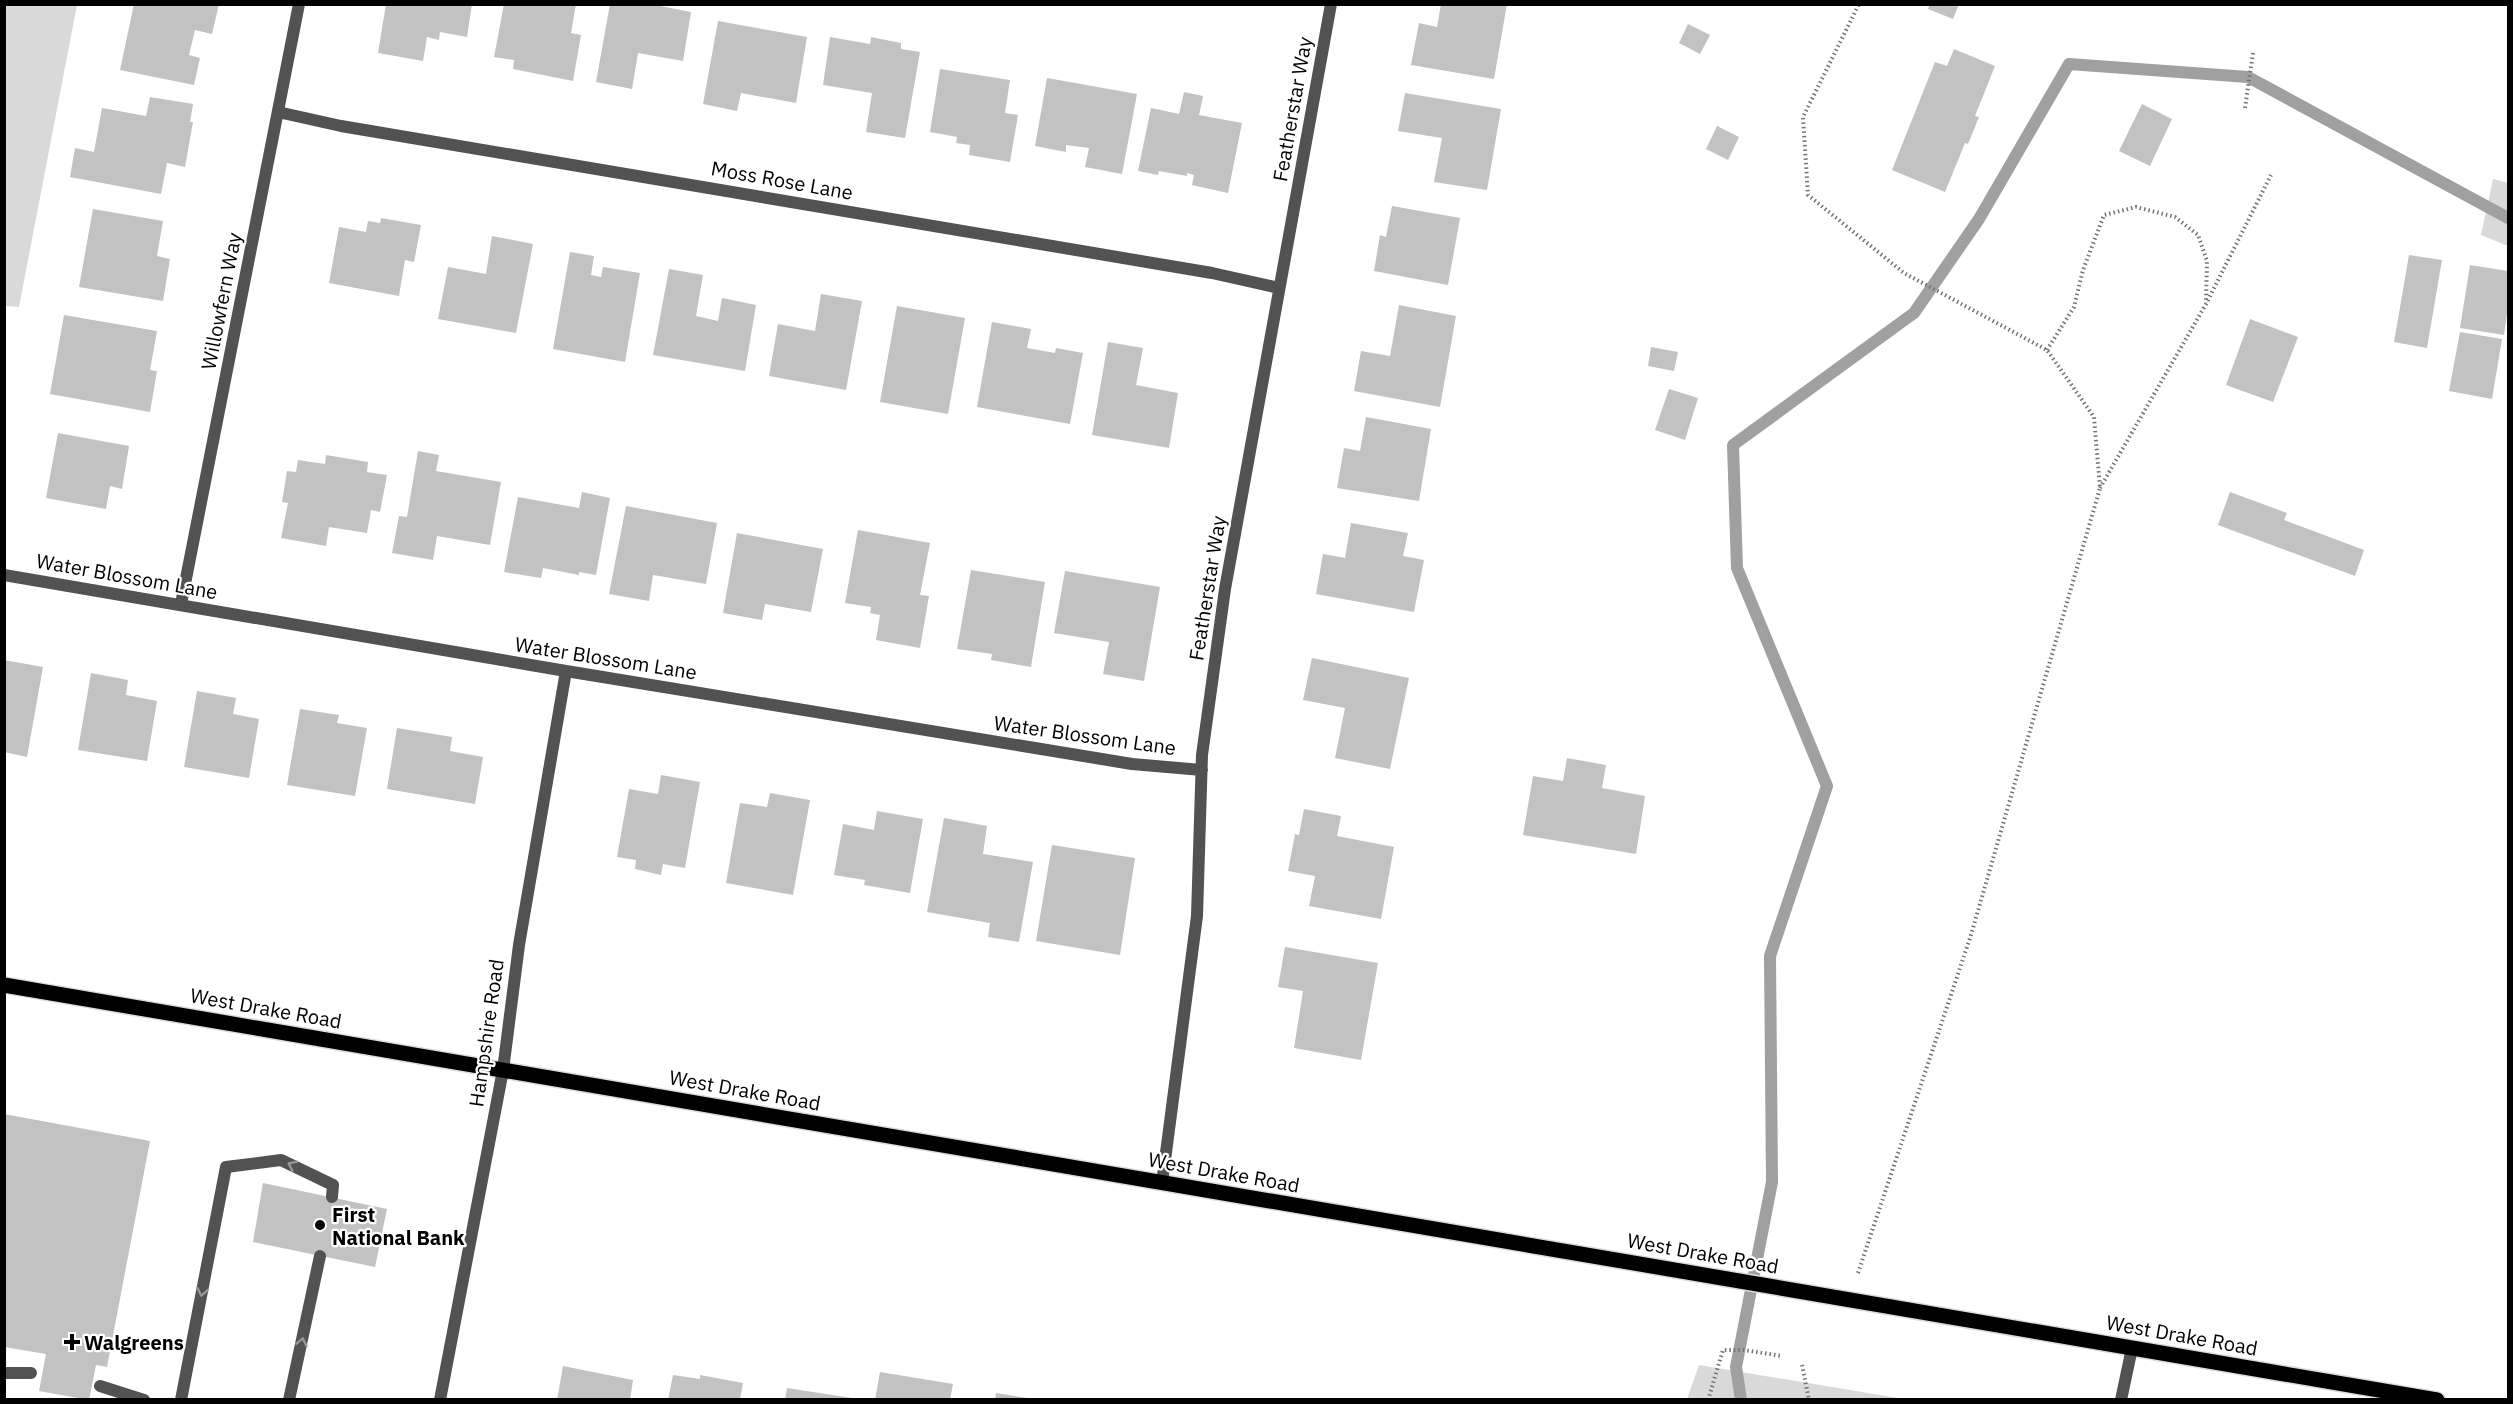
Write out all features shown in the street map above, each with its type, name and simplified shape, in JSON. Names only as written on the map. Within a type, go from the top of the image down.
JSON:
[{"type":"main road","name":"West Drake Road","points":[[4,985],[2437,1400]]},
{"type":"street","name":"Willowfern Way","points":[[181,604],[299,4]]},
{"type":"street","name":"Featherstar Way","points":[[1162,1183],[1197,916],[1202,770],[1225,589],[1331,4]]},
{"type":"street","name":"Moss Rose Lane","points":[[278,112],[341,126],[1212,273],[1279,288]]},
{"type":"street","name":"Water Blossom Lane","points":[[4,575],[1131,764],[1202,770]]},
{"type":"street","name":"Hampshire Road","points":[[440,1400],[503,1070],[519,945],[566,671]]},
{"type":"street","points":[[181,1400],[226,1167],[281,1160],[333,1185],[332,1197]]},
{"type":"street","points":[[289,1400],[320,1256]]},
{"type":"street","points":[[2121,1400],[2132,1348]]},
{"type":"street","points":[[4,1373],[31,1373]]},
{"type":"street","points":[[100,1386],[144,1400]]},
{"type":"path","points":[[1859,4],[1803,117],[1808,195],[1904,273],[2047,350],[2094,417],[2100,488]]},
{"type":"path","points":[[2244,108],[2253,53]]},
{"type":"path","points":[[1849,1299],[1971,935],[2100,488],[2206,304],[2271,175]]},
{"type":"path","points":[[2047,350],[2074,307],[2083,270],[2104,215],[2136,207],[2175,217],[2198,235],[2207,261],[2206,304]]},
{"type":"path","points":[[1708,1400],[1723,1350],[1744,1350],[1782,1356]]},
{"type":"path","points":[[1802,1365],[1809,1400]]},
{"type":"shaded area","points":[[4,5],[77,5],[19,307],[4,306]]},
{"type":"shaded area","points":[[2493,179],[2508,183],[2508,246],[2481,235]]},
{"type":"shaded area","points":[[1699,1365],[1904,1399],[1687,1399]]},
{"type":"building","points":[[134,4],[219,4],[212,34],[195,30],[189,55],[200,58],[194,85],[120,70]]},
{"type":"building","points":[[386,4],[472,4],[467,37],[440,32],[439,40],[427,37],[423,61],[378,53]]},
{"type":"building","points":[[504,4],[576,4],[571,33],[581,35],[573,81],[513,69],[514,60],[494,57]]},
{"type":"building","points":[[610,4],[650,4],[691,12],[683,61],[638,53],[632,89],[596,82]]},
{"type":"building","points":[[1441,4],[1507,4],[1494,79],[1411,65],[1419,23],[1437,27]]},
{"type":"building","points":[[1930,4],[1959,4],[1953,19],[1928,9]]},
{"type":"building","points":[[718,21],[807,37],[796,103],[741,93],[737,111],[703,104]]},
{"type":"building","points":[[1688,24],[1710,35],[1700,54],[1679,43]]},
{"type":"building","points":[[830,37],[870,44],[871,37],[901,43],[901,49],[920,52],[905,138],[866,132],[872,93],[823,85]]},
{"type":"building","points":[[1954,49],[1995,66],[1975,116],[1979,117],[1968,144],[1965,143],[1945,192],[1892,170],[1935,62],[1947,66]]},
{"type":"building","points":[[940,69],[1010,80],[1005,113],[1018,115],[1010,162],[969,155],[970,145],[956,143],[957,137],[930,132]]},
{"type":"building","points":[[1047,78],[1137,94],[1122,174],[1085,167],[1089,148],[1066,145],[1066,152],[1035,146]]},
{"type":"building","points":[[1184,92],[1203,96],[1199,115],[1242,123],[1228,193],[1192,185],[1194,175],[1187,173],[1187,176],[1159,171],[1158,175],[1138,171],[1151,108],[1179,114]]},
{"type":"building","points":[[1405,93],[1501,109],[1487,190],[1434,182],[1442,138],[1398,131]]},
{"type":"building","points":[[150,97],[193,104],[190,122],[193,122],[185,167],[167,163],[161,194],[70,177],[75,148],[94,152],[102,108],[146,116]]},
{"type":"building","points":[[2142,104],[2172,119],[2150,166],[2119,151]]},
{"type":"building","points":[[1717,126],[1739,137],[1728,160],[1706,149]]},
{"type":"building","points":[[1392,206],[1460,218],[1448,285],[1374,271],[1380,235],[1386,237]]},
{"type":"building","points":[[93,209],[163,221],[157,256],[170,259],[163,301],[79,287]]},
{"type":"building","points":[[381,218],[421,225],[414,262],[405,260],[399,296],[329,283],[339,227],[366,232],[368,221],[380,223]]},
{"type":"building","points":[[492,236],[533,244],[516,333],[438,319],[448,267],[486,274]]},
{"type":"building","points":[[570,252],[594,256],[591,275],[601,277],[603,267],[640,273],[625,362],[553,349]]},
{"type":"building","points":[[2409,255],[2442,260],[2427,348],[2394,342]]},
{"type":"building","points":[[2470,265],[2508,271],[2508,306],[2504,335],[2460,328]]},
{"type":"building","points":[[669,269],[703,275],[696,316],[718,321],[722,298],[756,305],[745,371],[653,355]]},
{"type":"building","points":[[821,294],[862,301],[846,390],[769,376],[778,324],[815,331]]},
{"type":"building","points":[[1399,305],[1456,316],[1440,407],[1354,391],[1361,351],[1390,356]]},
{"type":"building","points":[[897,306],[965,318],[948,414],[880,402]]},
{"type":"building","points":[[64,315],[157,331],[150,370],[157,371],[150,412],[50,394]]},
{"type":"building","points":[[2250,319],[2298,337],[2273,402],[2226,385]]},
{"type":"building","points":[[992,322],[1031,329],[1027,348],[1055,353],[1056,348],[1083,353],[1070,424],[977,407]]},
{"type":"building","points":[[2460,332],[2502,339],[2492,399],[2449,391]]},
{"type":"building","points":[[1108,342],[1143,348],[1136,385],[1178,393],[1169,448],[1092,435]]},
{"type":"building","points":[[1651,347],[1678,352],[1674,371],[1648,366]]},
{"type":"building","points":[[1669,389],[1698,398],[1685,440],[1655,430]]},
{"type":"building","points":[[1366,417],[1431,429],[1419,501],[1337,488],[1344,448],[1360,451]]},
{"type":"building","points":[[58,433],[129,446],[122,489],[110,486],[106,509],[46,498]]},
{"type":"building","points":[[418,451],[439,455],[436,471],[501,482],[490,545],[437,536],[433,560],[392,553],[399,516],[407,517]]},
{"type":"building","points":[[326,455],[368,462],[367,472],[387,475],[380,512],[371,510],[367,533],[329,527],[326,546],[281,538],[288,503],[282,502],[287,471],[296,472],[298,460],[325,464]]},
{"type":"building","points":[[582,492],[610,498],[596,575],[579,572],[579,575],[543,568],[541,578],[504,572],[518,497],[579,508]]},
{"type":"building","points":[[2230,492],[2287,513],[2284,520],[2364,550],[2355,576],[2218,525]]},
{"type":"building","points":[[626,506],[717,523],[706,584],[653,575],[649,601],[609,594]]},
{"type":"building","points":[[1351,523],[1408,533],[1403,556],[1424,560],[1414,612],[1316,594],[1323,554],[1345,558]]},
{"type":"building","points":[[858,530],[930,543],[920,595],[929,596],[920,648],[876,640],[880,615],[870,613],[871,607],[845,603]]},
{"type":"building","points":[[737,533],[823,549],[811,612],[765,604],[762,620],[723,613]]},
{"type":"building","points":[[971,570],[1045,582],[1031,667],[991,660],[992,654],[957,649]]},
{"type":"building","points":[[1065,571],[1160,587],[1144,681],[1103,674],[1109,642],[1054,633]]},
{"type":"building","points":[[1312,658],[1409,678],[1390,769],[1335,758],[1345,708],[1303,700]]},
{"type":"building","points":[[4,660],[43,667],[27,757],[4,752]]},
{"type":"building","points":[[91,673],[128,680],[126,695],[157,701],[147,761],[78,750]]},
{"type":"building","points":[[197,691],[236,698],[233,714],[259,719],[249,778],[184,767]]},
{"type":"building","points":[[300,709],[339,715],[337,723],[367,728],[355,796],[287,785]]},
{"type":"building","points":[[397,728],[452,737],[450,751],[483,757],[475,804],[387,789]]},
{"type":"building","points":[[1567,758],[1606,765],[1602,788],[1645,796],[1636,854],[1523,835],[1533,776],[1563,781]]},
{"type":"building","points":[[661,775],[700,782],[685,868],[663,864],[661,875],[635,869],[636,860],[617,857],[629,789],[658,794]]},
{"type":"building","points":[[770,793],[810,800],[793,895],[726,883],[740,803],[767,807]]},
{"type":"building","points":[[1304,809],[1341,816],[1337,836],[1394,847],[1381,919],[1309,906],[1315,876],[1288,871],[1295,834],[1299,835]]},
{"type":"building","points":[[877,811],[923,819],[910,893],[864,885],[865,880],[834,875],[843,824],[874,830]]},
{"type":"building","points":[[944,818],[987,826],[983,854],[1033,862],[1019,942],[988,937],[990,923],[927,912]]},
{"type":"building","points":[[1052,845],[1135,858],[1120,955],[1036,941]]},
{"type":"building","points":[[1285,947],[1378,963],[1361,1060],[1294,1048],[1303,991],[1278,987]]},
{"type":"building","name":"Walgreens","points":[[4,1114],[150,1141],[107,1367],[96,1365],[89,1400],[39,1391],[46,1354],[4,1347]]},
{"type":"building","name":"First National Bank","points":[[263,1183],[387,1209],[375,1267],[253,1242]]},
{"type":"building","points":[[563,1366],[633,1380],[630,1400],[557,1400]]},
{"type":"building","points":[[880,1372],[953,1384],[950,1400],[875,1400]]},
{"type":"building","points":[[673,1375],[700,1379],[700,1375],[743,1383],[740,1400],[668,1400]]},
{"type":"building","points":[[787,1388],[852,1398],[852,1400],[785,1400]]},
{"type":"building","points":[[996,1393],[1027,1398],[1027,1400],[995,1400]]},
{"type":"waterway","points":[[1741,1400],[1736,1367],[1772,1182],[1770,956],[1827,786],[1737,568],[1733,445],[1914,313],[1979,219],[2069,64],[2248,77],[2508,218]]},
{"type":"place","name":"First National Bank","points":[[320,1225]]},
{"type":"place","name":"Walgreens","points":[[72,1342]]}]
